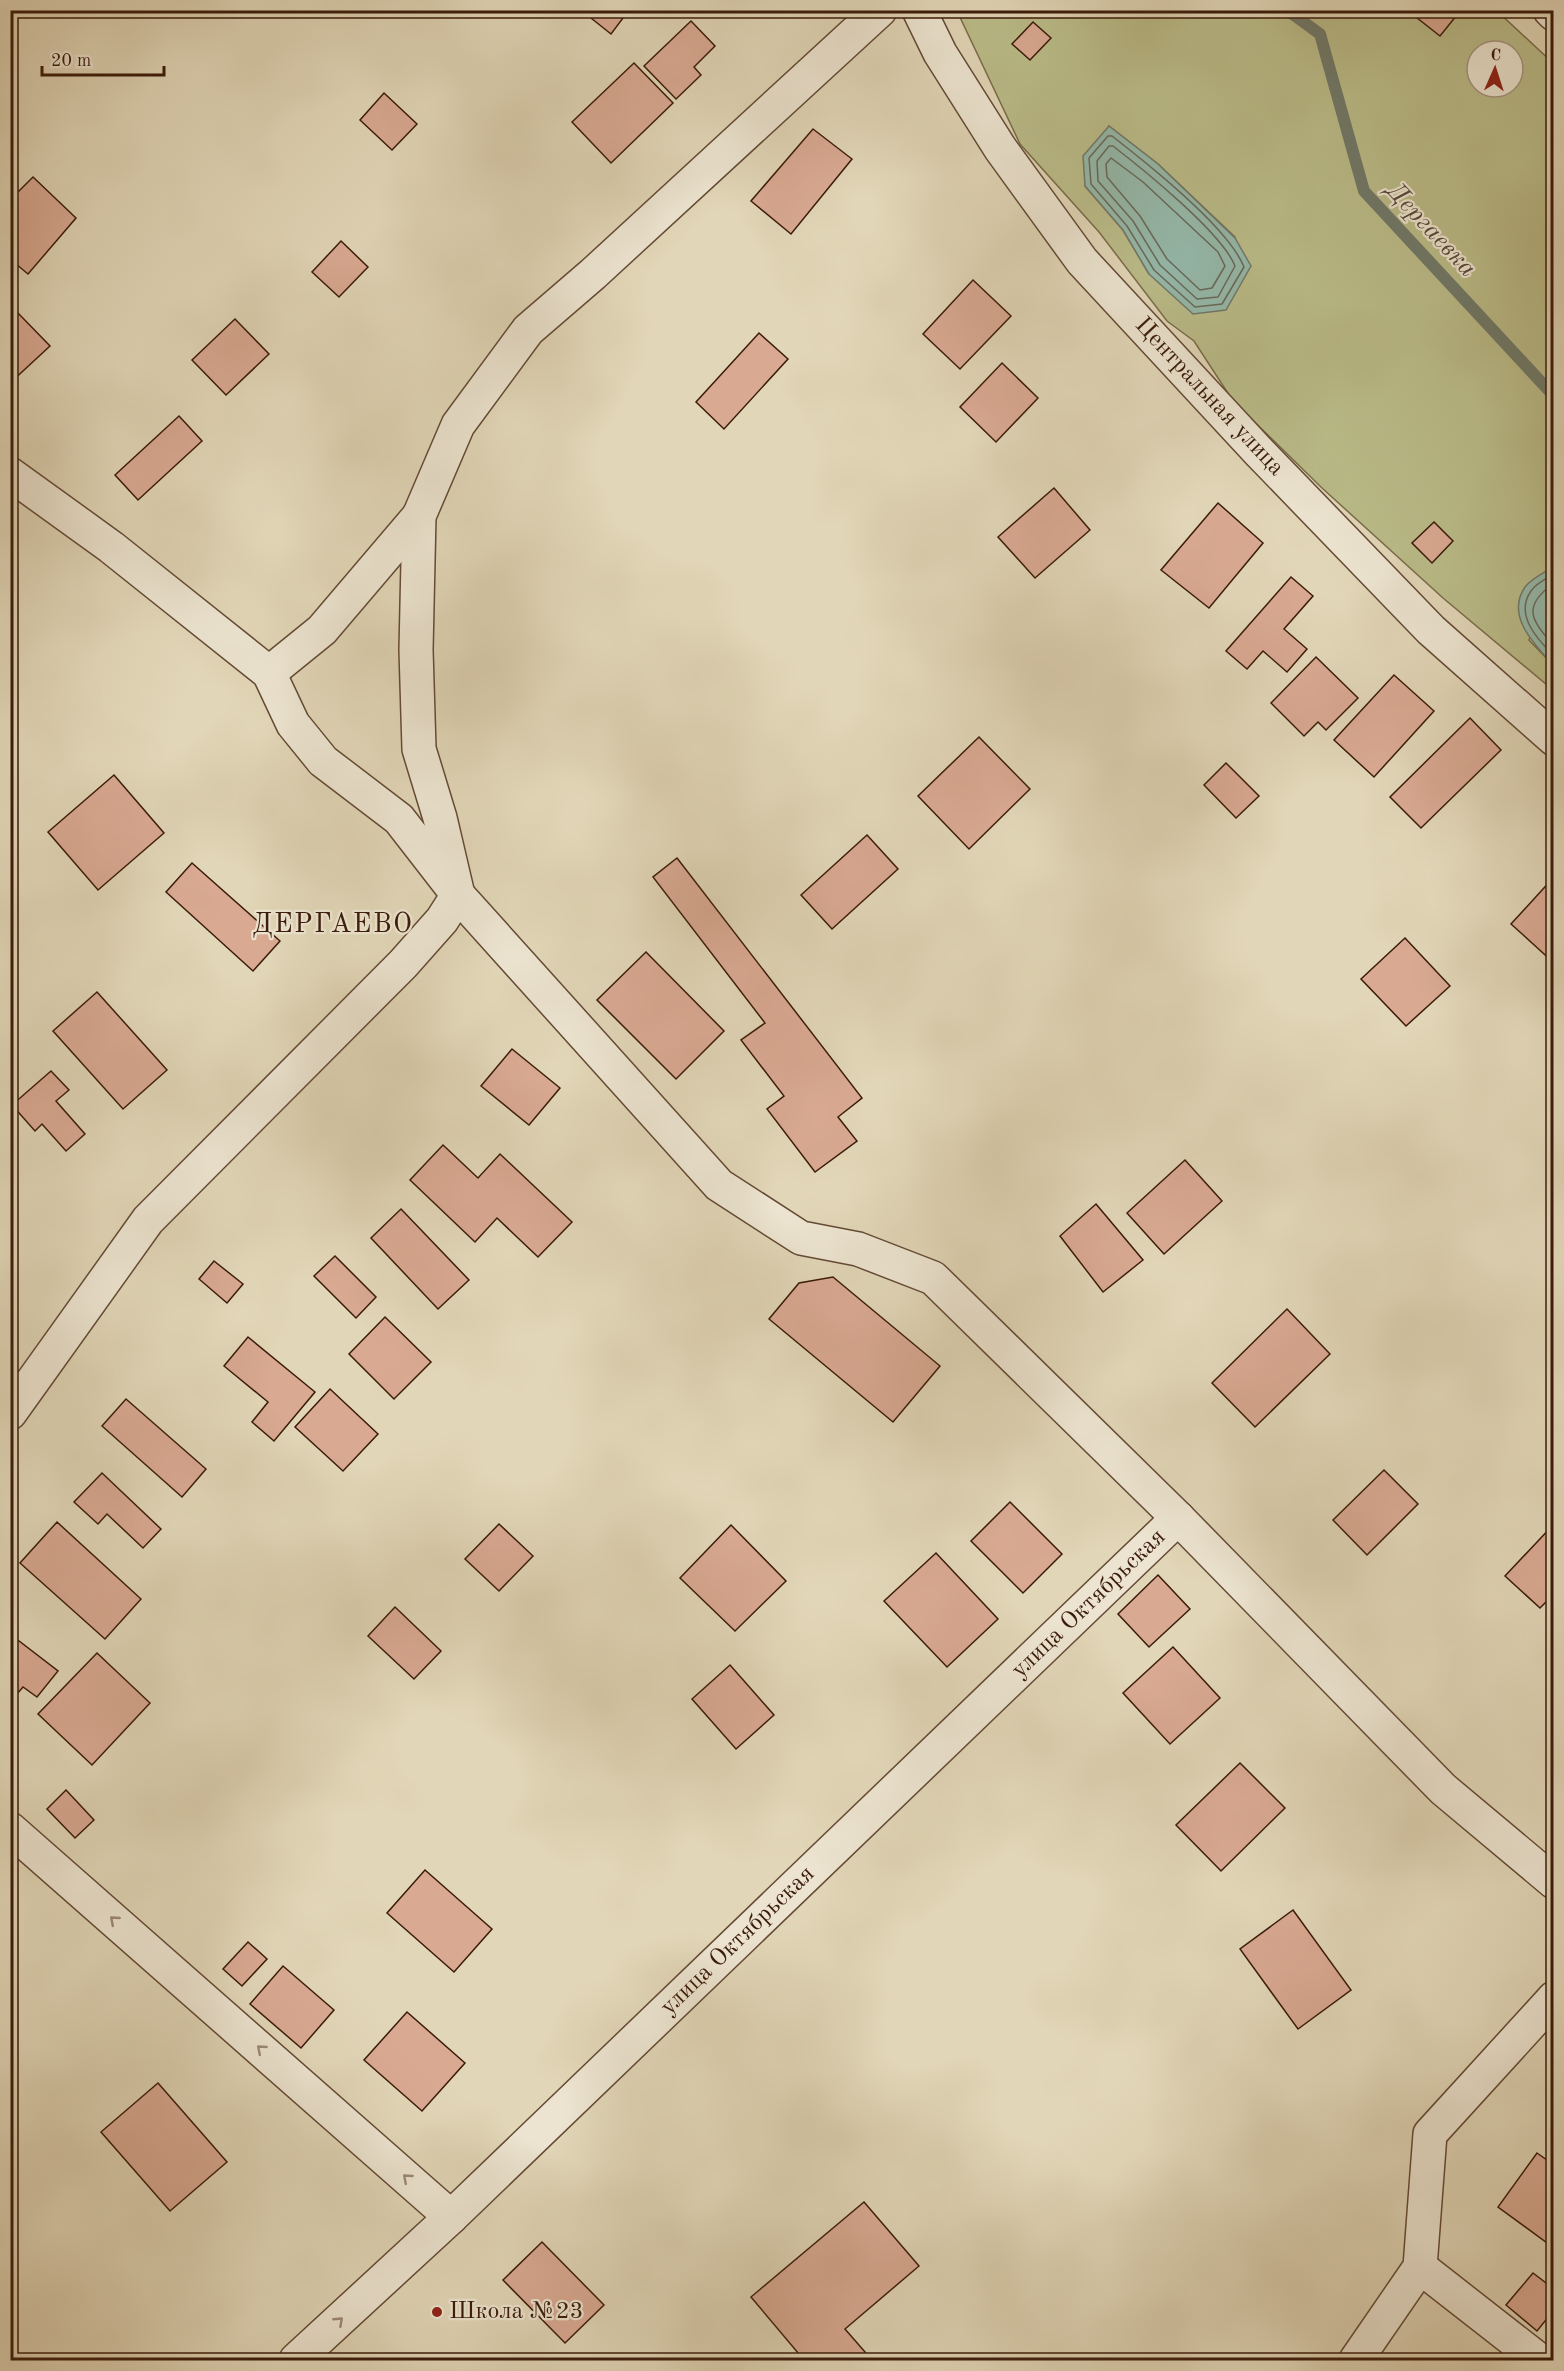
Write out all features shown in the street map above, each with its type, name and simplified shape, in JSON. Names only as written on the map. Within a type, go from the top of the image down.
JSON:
[{"type":"street","name":"Центральная улица","points":[[919,10],[940,54],[1000,148],[1082,261],[1259,452],[1431,630],[1554,739]]},
{"type":"street","points":[[1550,10],[1554,14]]},
{"type":"street","points":[[269,673],[322,630],[419,516],[458,425],[528,330],[601,267],[866,15]]},
{"type":"street","points":[[10,474],[111,547],[269,673],[293,724],[323,761],[399,819],[458,895],[719,1185],[801,1238],[858,1249],[933,1278],[1178,1518],[1443,1789],[1554,1882]]},
{"type":"street","points":[[14,1397],[148,1221],[403,964],[442,920],[458,895],[440,818],[419,749],[416,650],[419,516]]},
{"type":"street","name":"улица Октябрьская","points":[[296,2361],[451,2217],[1178,1518]]},
{"type":"street","points":[[10,1829],[451,2217]]},
{"type":"street","points":[[1356,2361],[1420,2267],[1430,2134],[1554,1998]]},
{"type":"street","points":[[1420,2267],[1539,2361]]},
{"type":"green space","points":[[957,11],[1497,11],[1553,63],[1553,567],[1529,640],[1553,665],[1553,690],[1443,598],[1322,488],[1233,401],[1194,341],[1167,321],[1099,232],[1020,144]],"holes":[[[1109,126],[1158,164],[1235,237],[1149,274],[1123,230],[1085,186]]]},
{"type":"water","points":[[1109,126],[1158,164],[1235,238],[1251,266],[1226,310],[1193,314],[1149,274],[1123,230],[1085,186],[1083,156]]},
{"type":"water","points":[[1553,567],[1553,665],[1531,639],[1520,619],[1518,609],[1525,587],[1534,578]]},
{"type":"building","points":[[581,10],[629,10],[611,34]]},
{"type":"building","points":[[1407,10],[1461,10],[1440,36]]},
{"type":"building","points":[[691,21],[715,46],[694,67],[701,75],[676,99],[644,66]]},
{"type":"building","points":[[1033,22],[1051,38],[1030,60],[1012,44]]},
{"type":"building","points":[[634,63],[673,103],[611,163],[572,122]]},
{"type":"building","points":[[384,93],[417,124],[392,150],[360,120]]},
{"type":"building","points":[[813,129],[852,159],[791,234],[751,201]]},
{"type":"building","points":[[33,177],[76,218],[28,274],[10,259],[10,200]]},
{"type":"building","points":[[341,241],[368,267],[339,297],[312,272]]},
{"type":"building","points":[[973,280],[1011,316],[960,369],[923,334]]},
{"type":"building","points":[[17,312],[50,346],[10,383],[10,318]]},
{"type":"building","points":[[235,319],[269,354],[226,395],[192,360]]},
{"type":"building","points":[[759,333],[788,359],[724,429],[696,402]]},
{"type":"building","points":[[1002,363],[1038,398],[996,442],[960,407]]},
{"type":"building","points":[[179,416],[202,441],[138,500],[115,475]]},
{"type":"building","points":[[1054,488],[1090,530],[1035,578],[998,537]]},
{"type":"building","points":[[1218,503],[1263,543],[1209,608],[1161,570]]},
{"type":"building","points":[[1434,522],[1453,541],[1432,563],[1412,543]]},
{"type":"building","points":[[1291,577],[1313,596],[1284,629],[1307,649],[1287,672],[1263,651],[1247,669],[1226,651]]},
{"type":"building","points":[[1316,657],[1358,698],[1326,730],[1318,722],[1304,736],[1271,703]]},
{"type":"building","points":[[1394,675],[1434,711],[1374,777],[1334,740]]},
{"type":"building","points":[[1470,718],[1501,750],[1421,828],[1390,797]]},
{"type":"building","points":[[979,737],[1030,789],[969,849],[918,796]]},
{"type":"building","points":[[1226,763],[1259,796],[1236,818],[1204,785]]},
{"type":"building","points":[[114,775],[164,833],[98,890],[48,832]]},
{"type":"building","points":[[867,835],[898,869],[832,929],[801,895]]},
{"type":"building","points":[[677,858],[862,1098],[838,1117],[857,1141],[815,1172],[767,1109],[784,1096],[741,1040],[765,1023],[653,877]]},
{"type":"building","points":[[192,863],[280,941],[253,971],[166,892]]},
{"type":"building","points":[[1554,877],[1554,963],[1511,924]]},
{"type":"building","points":[[1405,938],[1450,986],[1406,1026],[1361,979]]},
{"type":"building","points":[[646,952],[724,1031],[676,1079],[597,1000]]},
{"type":"building","points":[[97,992],[167,1070],[123,1109],[53,1031]]},
{"type":"building","points":[[512,1049],[560,1088],[529,1125],[481,1086]]},
{"type":"building","points":[[51,1071],[69,1090],[56,1101],[85,1134],[66,1151],[42,1124],[35,1131],[12,1105]]},
{"type":"building","points":[[443,1145],[478,1178],[500,1154],[572,1222],[538,1257],[497,1218],[475,1242],[410,1180]]},
{"type":"building","points":[[1185,1160],[1222,1201],[1164,1254],[1127,1213]]},
{"type":"building","points":[[1096,1204],[1143,1260],[1103,1292],[1060,1236]]},
{"type":"building","points":[[401,1209],[469,1280],[438,1309],[371,1238]]},
{"type":"building","points":[[335,1256],[376,1297],[356,1318],[314,1276]]},
{"type":"building","points":[[214,1261],[243,1284],[227,1303],[199,1279]]},
{"type":"building","points":[[833,1277],[940,1366],[893,1422],[769,1319],[799,1283]]},
{"type":"building","points":[[1287,1309],[1330,1354],[1255,1427],[1212,1383]]},
{"type":"building","points":[[385,1317],[431,1362],[394,1399],[349,1354]]},
{"type":"building","points":[[248,1337],[315,1392],[274,1441],[252,1422],[268,1402],[224,1366]]},
{"type":"building","points":[[330,1389],[378,1434],[343,1471],[295,1427]]},
{"type":"building","points":[[126,1399],[206,1469],[182,1497],[102,1426]]},
{"type":"building","points":[[1384,1470],[1418,1504],[1367,1555],[1333,1520]]},
{"type":"building","points":[[102,1473],[161,1529],[143,1548],[107,1514],[98,1524],[74,1502]]},
{"type":"building","points":[[1010,1502],[1062,1554],[1023,1593],[971,1541]]},
{"type":"building","points":[[57,1522],[141,1599],[105,1639],[20,1563]]},
{"type":"building","points":[[499,1524],[533,1556],[499,1591],[465,1559]]},
{"type":"building","points":[[1554,1524],[1554,1594],[1540,1608],[1505,1576]]},
{"type":"building","points":[[731,1525],[786,1581],[735,1631],[680,1578]]},
{"type":"building","points":[[936,1553],[998,1619],[947,1667],[884,1601]]},
{"type":"building","points":[[1158,1575],[1190,1609],[1149,1647],[1118,1614]]},
{"type":"building","points":[[395,1607],[441,1651],[414,1679],[368,1636]]},
{"type":"building","points":[[10,1634],[58,1671],[37,1697],[23,1687],[10,1702]]},
{"type":"building","points":[[1173,1647],[1220,1698],[1170,1744],[1123,1693]]},
{"type":"building","points":[[97,1653],[150,1703],[92,1765],[38,1714]]},
{"type":"building","points":[[730,1665],[774,1715],[736,1749],[692,1699]]},
{"type":"building","points":[[1240,1763],[1285,1808],[1221,1871],[1176,1825]]},
{"type":"building","points":[[66,1790],[94,1820],[75,1838],[47,1809]]},
{"type":"building","points":[[425,1870],[492,1929],[454,1972],[387,1913]]},
{"type":"building","points":[[1293,1910],[1351,1990],[1298,2029],[1240,1949]]},
{"type":"building","points":[[248,1942],[267,1959],[242,1986],[223,1969]]},
{"type":"building","points":[[283,1966],[334,2010],[301,2048],[250,2004]]},
{"type":"building","points":[[407,2012],[465,2063],[422,2111],[364,2060]]},
{"type":"building","points":[[158,2083],[227,2162],[170,2211],[101,2132]]},
{"type":"building","points":[[1537,2153],[1554,2165],[1554,2248],[1498,2207]]},
{"type":"building","points":[[864,2202],[919,2266],[845,2329],[872,2360],[804,2360],[751,2297]]},
{"type":"building","points":[[542,2242],[604,2305],[565,2343],[503,2280]]},
{"type":"building","points":[[1533,2273],[1554,2289],[1554,2310],[1537,2331],[1506,2305]]},
{"type":"waterway","name":"Дергаевка","points":[[1287,10],[1320,34],[1364,191],[1554,396]]},
{"type":"place","name":"Школа №23","points":[[437,2312]]},
{"type":"district","name":"ДЕРГАЕВО","points":[[333,924]]}]
